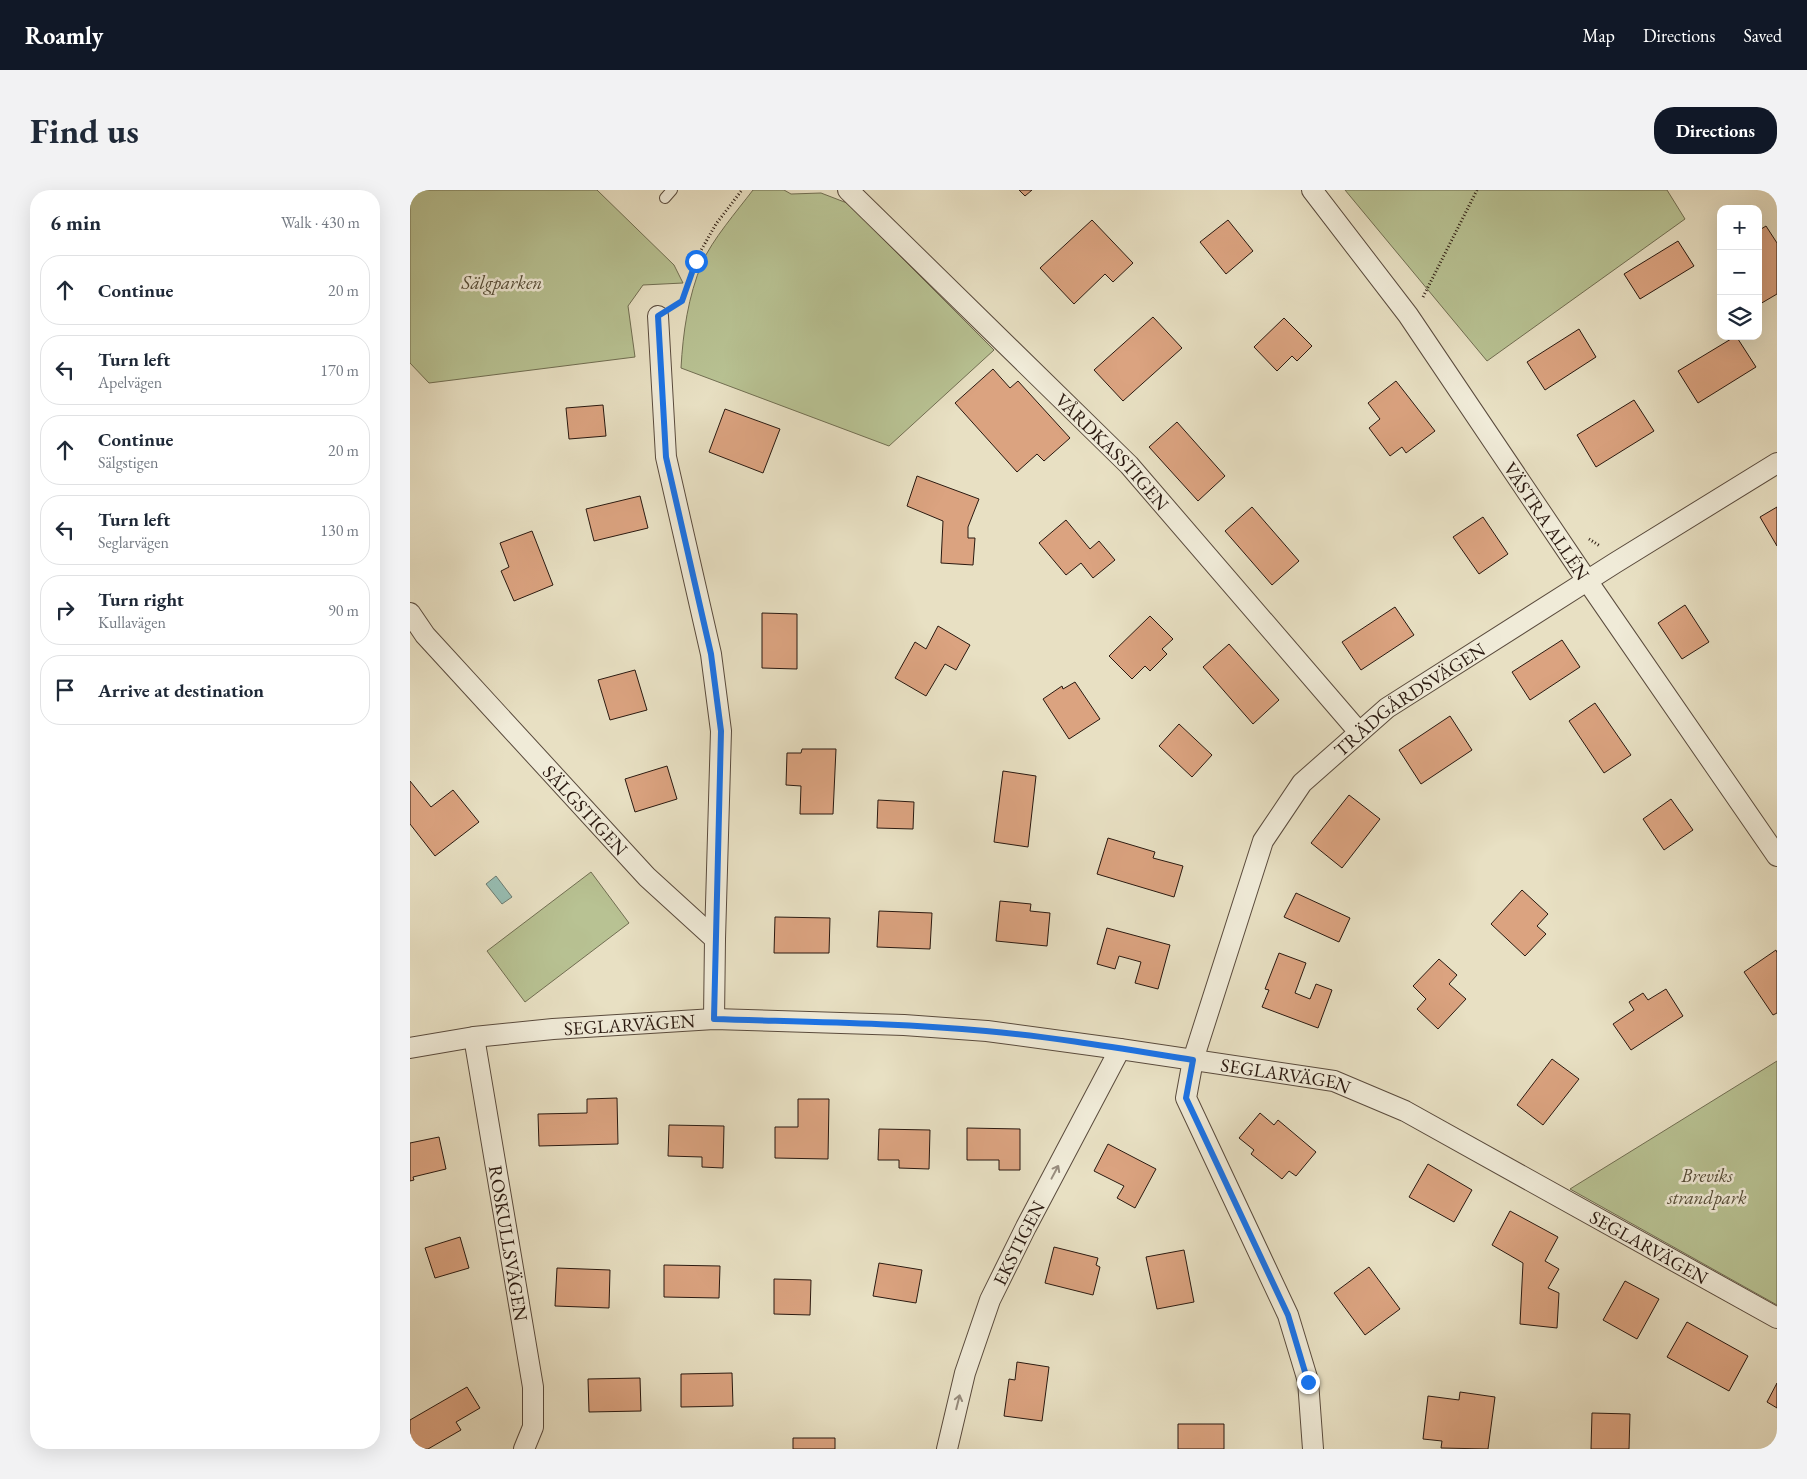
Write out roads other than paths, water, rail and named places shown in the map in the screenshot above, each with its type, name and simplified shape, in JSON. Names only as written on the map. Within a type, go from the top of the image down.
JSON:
[{"type":"street","name":"VÅRDKASSTIGEN","points":[[848,190],[1129,465],[1359,732]]},
{"type":"street","name":"VÄSTRA ALLÉN","points":[[1312,190],[1408,315],[1588,582],[1777,856]]},
{"type":"street","points":[[658,316],[666,457],[711,654],[721,731],[714,1019]]},
{"type":"street","name":"TRÄDGÅRDSVÄGEN","points":[[1313,1449],[1308,1382],[1288,1315],[1186,1098],[1193,1060],[1264,842],[1302,783],[1387,708],[1777,463]]},
{"type":"street","name":"SÄLGSTIGEN","points":[[410,613],[425,635],[647,877],[715,939]]},
{"type":"street","name":"SEGLARVÄGEN","points":[[410,1048],[474,1037],[553,1029],[714,1019],[904,1025],[988,1031],[1120,1048],[1334,1082],[1405,1112],[1777,1318]]},
{"type":"street","name":"ROSKULLSVÄGEN","points":[[474,1037],[533,1387],[533,1428],[524,1449]]},
{"type":"street","name":"EKSTIGEN","points":[[947,1449],[965,1373],[990,1300],[1120,1048]]},
{"type":"water","points":[[496,876],[512,897],[502,904],[486,884]]},
{"type":"park label","name":"Sälgparken","points":[[502,282]]},
{"type":"park label","name":"Breviks strandpark","points":[[1707,1186]]}]
